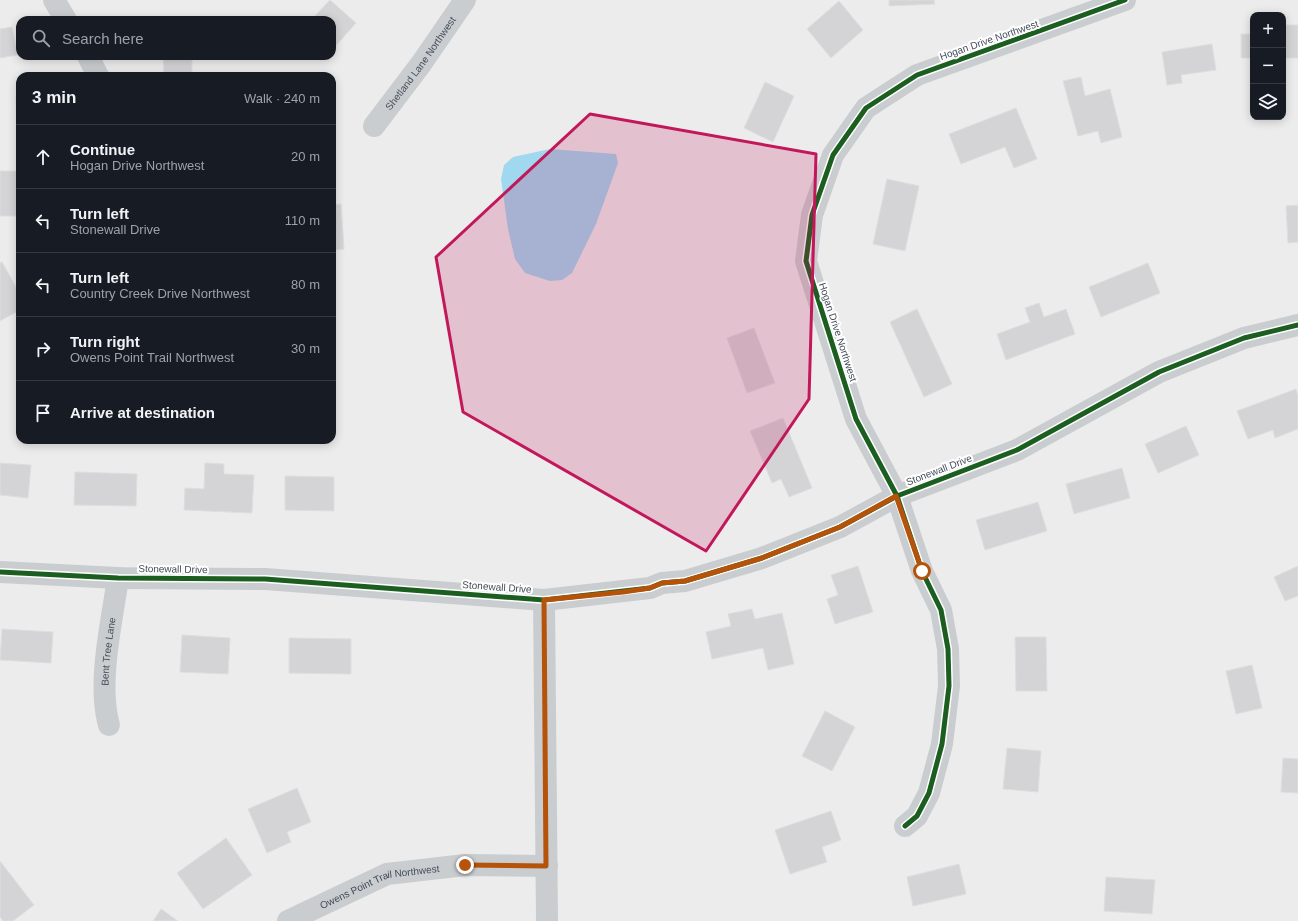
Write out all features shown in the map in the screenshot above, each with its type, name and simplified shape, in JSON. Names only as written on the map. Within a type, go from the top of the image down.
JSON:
[{"type":"street","points":[[54,0],[64,16]]},
{"type":"street","name":"Shetland Lane Northwest","points":[[374,126],[421,64],[465,0]]},
{"type":"street","name":"Hogan Drive Northwest","points":[[905,826],[917,816],[929,793],[942,744],[949,686],[948,648],[941,610],[922,571],[896,496],[856,419],[806,260],[812,215],[833,155],[866,108],[917,75],[1067,22],[1119,1]]},
{"type":"street","points":[[90,60],[96,72]]},
{"type":"street","name":"Stonewall Drive","points":[[0,572],[118,578],[265,579],[544,600],[650,588],[662,583],[685,581],[762,558],[840,527],[896,496],[1018,450],[1159,372],[1244,338],[1298,325]]},
{"type":"street","name":"Bent Tree Lane","points":[[109,725],[106,713],[105,676],[118,578]]},
{"type":"street","points":[[544,600],[547,921]]},
{"type":"street","name":"Owens Point Trail Northwest","points":[[288,921],[387,874],[465,865],[546,866]]},
{"type":"highlighted area","points":[[590,114],[816,154],[809,399],[706,551],[463,412],[436,257]]},
{"type":"water","points":[[550,149],[616,154],[618,163],[596,224],[572,273],[562,280],[550,281],[525,273],[515,259],[508,229],[501,179],[504,165],[513,157]]},
{"type":"building","points":[[330,0],[356,23],[336,46],[336,16],[315,16]]},
{"type":"building","points":[[889,0],[934,0],[935,4],[889,6]]},
{"type":"building","points":[[839,1],[863,30],[831,58],[807,29]]},
{"type":"building","points":[[1286,25],[1298,25],[1298,58],[1286,58]]},
{"type":"building","points":[[12,27],[16,46],[16,55],[0,58],[0,29]]},
{"type":"building","points":[[1241,34],[1250,34],[1250,58],[1241,58]]},
{"type":"building","points":[[1212,44],[1216,70],[1181,75],[1182,83],[1167,85],[1162,52]]},
{"type":"building","points":[[163,60],[192,60],[192,72],[164,72]]},
{"type":"building","points":[[1081,77],[1085,96],[1110,89],[1122,137],[1101,143],[1098,131],[1078,136],[1063,81]]},
{"type":"building","points":[[765,82],[794,96],[773,142],[744,128]]},
{"type":"building","points":[[1016,108],[1037,159],[1014,168],[1005,147],[961,164],[949,134]]},
{"type":"building","points":[[0,171],[16,171],[16,216],[0,216]]},
{"type":"building","points":[[887,179],[919,186],[905,251],[873,244]]},
{"type":"building","points":[[341,204],[344,249],[336,250],[336,205]]},
{"type":"building","points":[[1298,205],[1298,242],[1288,243],[1286,206]]},
{"type":"building","points":[[2,262],[16,287],[16,312],[0,321],[0,263]]},
{"type":"building","points":[[1148,263],[1160,293],[1101,317],[1089,287]]},
{"type":"building","points":[[1039,303],[1044,317],[1066,309],[1075,334],[1006,360],[997,334],[1030,322],[1025,308]]},
{"type":"building","points":[[917,309],[952,384],[924,397],[890,322]]},
{"type":"building","points":[[754,328],[775,383],[747,393],[727,338]]},
{"type":"building","points":[[1296,389],[1298,396],[1298,429],[1275,438],[1273,430],[1248,439],[1237,411]]},
{"type":"building","points":[[783,418],[812,488],[789,497],[781,479],[772,483],[750,431]]},
{"type":"building","points":[[1186,426],[1199,455],[1158,473],[1145,444]]},
{"type":"building","points":[[0,463],[31,465],[28,498],[0,495]]},
{"type":"building","points":[[205,463],[224,464],[224,474],[254,475],[252,513],[184,510],[185,488],[204,489]]},
{"type":"building","points":[[1122,468],[1130,498],[1074,514],[1066,484]]},
{"type":"building","points":[[75,472],[137,474],[136,506],[74,505]]},
{"type":"building","points":[[285,476],[334,477],[334,511],[285,510]]},
{"type":"building","points":[[1038,502],[1047,531],[985,550],[976,520]]},
{"type":"building","points":[[858,566],[873,612],[835,624],[827,599],[838,595],[831,575]]},
{"type":"building","points":[[1298,566],[1298,596],[1285,601],[1274,577]]},
{"type":"building","points":[[752,609],[755,619],[782,613],[794,664],[768,670],[763,648],[712,659],[706,632],[731,626],[728,614]]},
{"type":"building","points":[[2,629],[53,632],[51,663],[0,660]]},
{"type":"building","points":[[182,635],[230,638],[228,674],[180,672]]},
{"type":"building","points":[[1015,637],[1046,637],[1047,691],[1016,691]]},
{"type":"building","points":[[289,638],[351,639],[351,674],[289,673]]},
{"type":"building","points":[[1252,665],[1262,708],[1236,714],[1226,671]]},
{"type":"building","points":[[825,711],[855,727],[832,771],[802,756]]},
{"type":"building","points":[[1007,748],[1041,751],[1038,792],[1003,789]]},
{"type":"building","points":[[1283,758],[1298,759],[1298,793],[1281,792]]},
{"type":"building","points":[[297,788],[311,822],[287,832],[291,842],[267,853],[248,809]]},
{"type":"building","points":[[831,811],[841,840],[822,847],[827,862],[790,874],[775,830]]},
{"type":"building","points":[[226,838],[252,875],[203,909],[177,873]]},
{"type":"building","points":[[0,861],[34,905],[13,921],[3,921],[0,917]]},
{"type":"building","points":[[959,864],[966,894],[913,906],[907,877]]},
{"type":"building","points":[[1106,877],[1155,880],[1152,914],[1104,911]]},
{"type":"building","points":[[161,909],[178,921],[153,921]]},
{"type":"cycle path","points":[[905,826],[917,816],[929,793],[942,744],[949,686],[948,649],[941,610],[922,571],[897,496],[856,419],[806,261],[812,215],[833,155],[866,108],[917,75],[1125,0]]},
{"type":"cycle path","points":[[0,572],[118,578],[265,579],[544,600],[650,588],[662,583],[685,581],[762,558],[840,527],[897,496],[1017,450],[1159,372],[1244,338],[1298,325]]},
{"type":"route","points":[[465,865],[546,866],[544,600],[623,592],[650,588],[662,583],[685,581],[762,558],[840,527],[875,509],[896,496],[922,571]]}]
